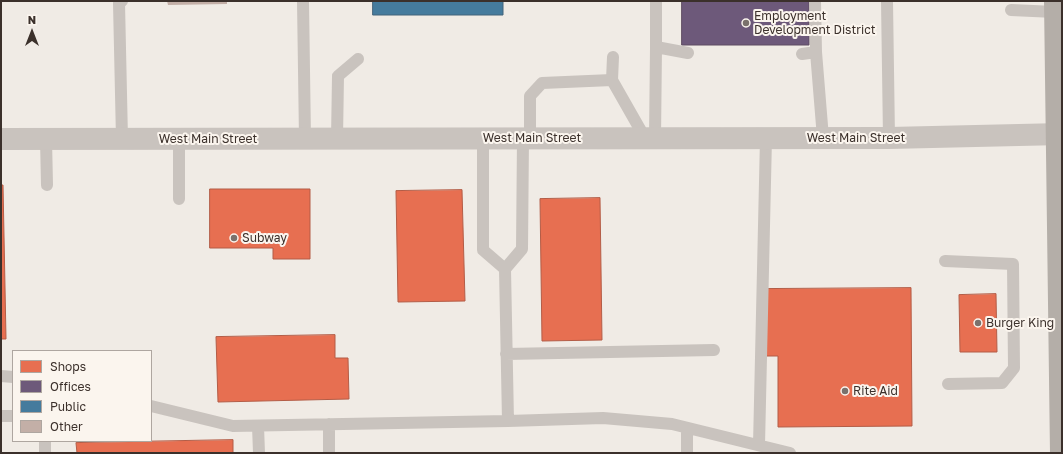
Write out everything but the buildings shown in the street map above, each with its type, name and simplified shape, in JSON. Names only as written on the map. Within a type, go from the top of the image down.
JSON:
[{"type":"highway","points":[[1055,6],[1059,134],[1061,453]]},
{"type":"street","name":"West Main Street","points":[[1,139],[889,138],[1059,134]]},
{"type":"lane","points":[[122,1],[119,3],[122,139]]},
{"type":"lane","points":[[303,1],[305,139]]},
{"type":"lane","points":[[650,139],[656,47],[656,1]]},
{"type":"lane","points":[[816,1],[816,52],[823,138]]},
{"type":"lane","points":[[888,6],[889,138]]},
{"type":"lane","points":[[1011,10],[1055,6]]},
{"type":"lane","points":[[656,47],[688,53]]},
{"type":"lane","points":[[802,54],[816,52]]},
{"type":"lane","points":[[613,57],[612,80],[650,139]]},
{"type":"lane","points":[[337,139],[338,76],[358,59]]},
{"type":"lane","points":[[508,421],[505,269],[522,248],[530,96],[542,83],[612,80]]},
{"type":"lane","points":[[483,138],[483,250],[505,269]]},
{"type":"lane","points":[[759,445],[766,138]]},
{"type":"lane","points":[[46,139],[47,185]]},
{"type":"lane","points":[[179,139],[180,199]]},
{"type":"lane","points":[[945,261],[1013,264],[1014,368],[1002,383],[948,384]]},
{"type":"lane","points":[[506,354],[714,350]]},
{"type":"lane","points":[[1,376],[12,376]]},
{"type":"lane","points":[[152,406],[233,426],[603,418],[672,424],[790,453]]},
{"type":"lane","points":[[1,416],[12,416]]},
{"type":"lane","points":[[328,424],[329,453]]},
{"type":"lane","points":[[258,426],[259,453]]},
{"type":"lane","points":[[686,428],[687,453]]},
{"type":"lane","points":[[45,442],[45,453]]},
{"type":"place","name":"Employment Development District","points":[[746,23]]},
{"type":"place","name":"Subway","points":[[234,238]]},
{"type":"place","name":"Burger King","points":[[978,323]]},
{"type":"place","name":"Rite Aid","points":[[845,391]]}]
